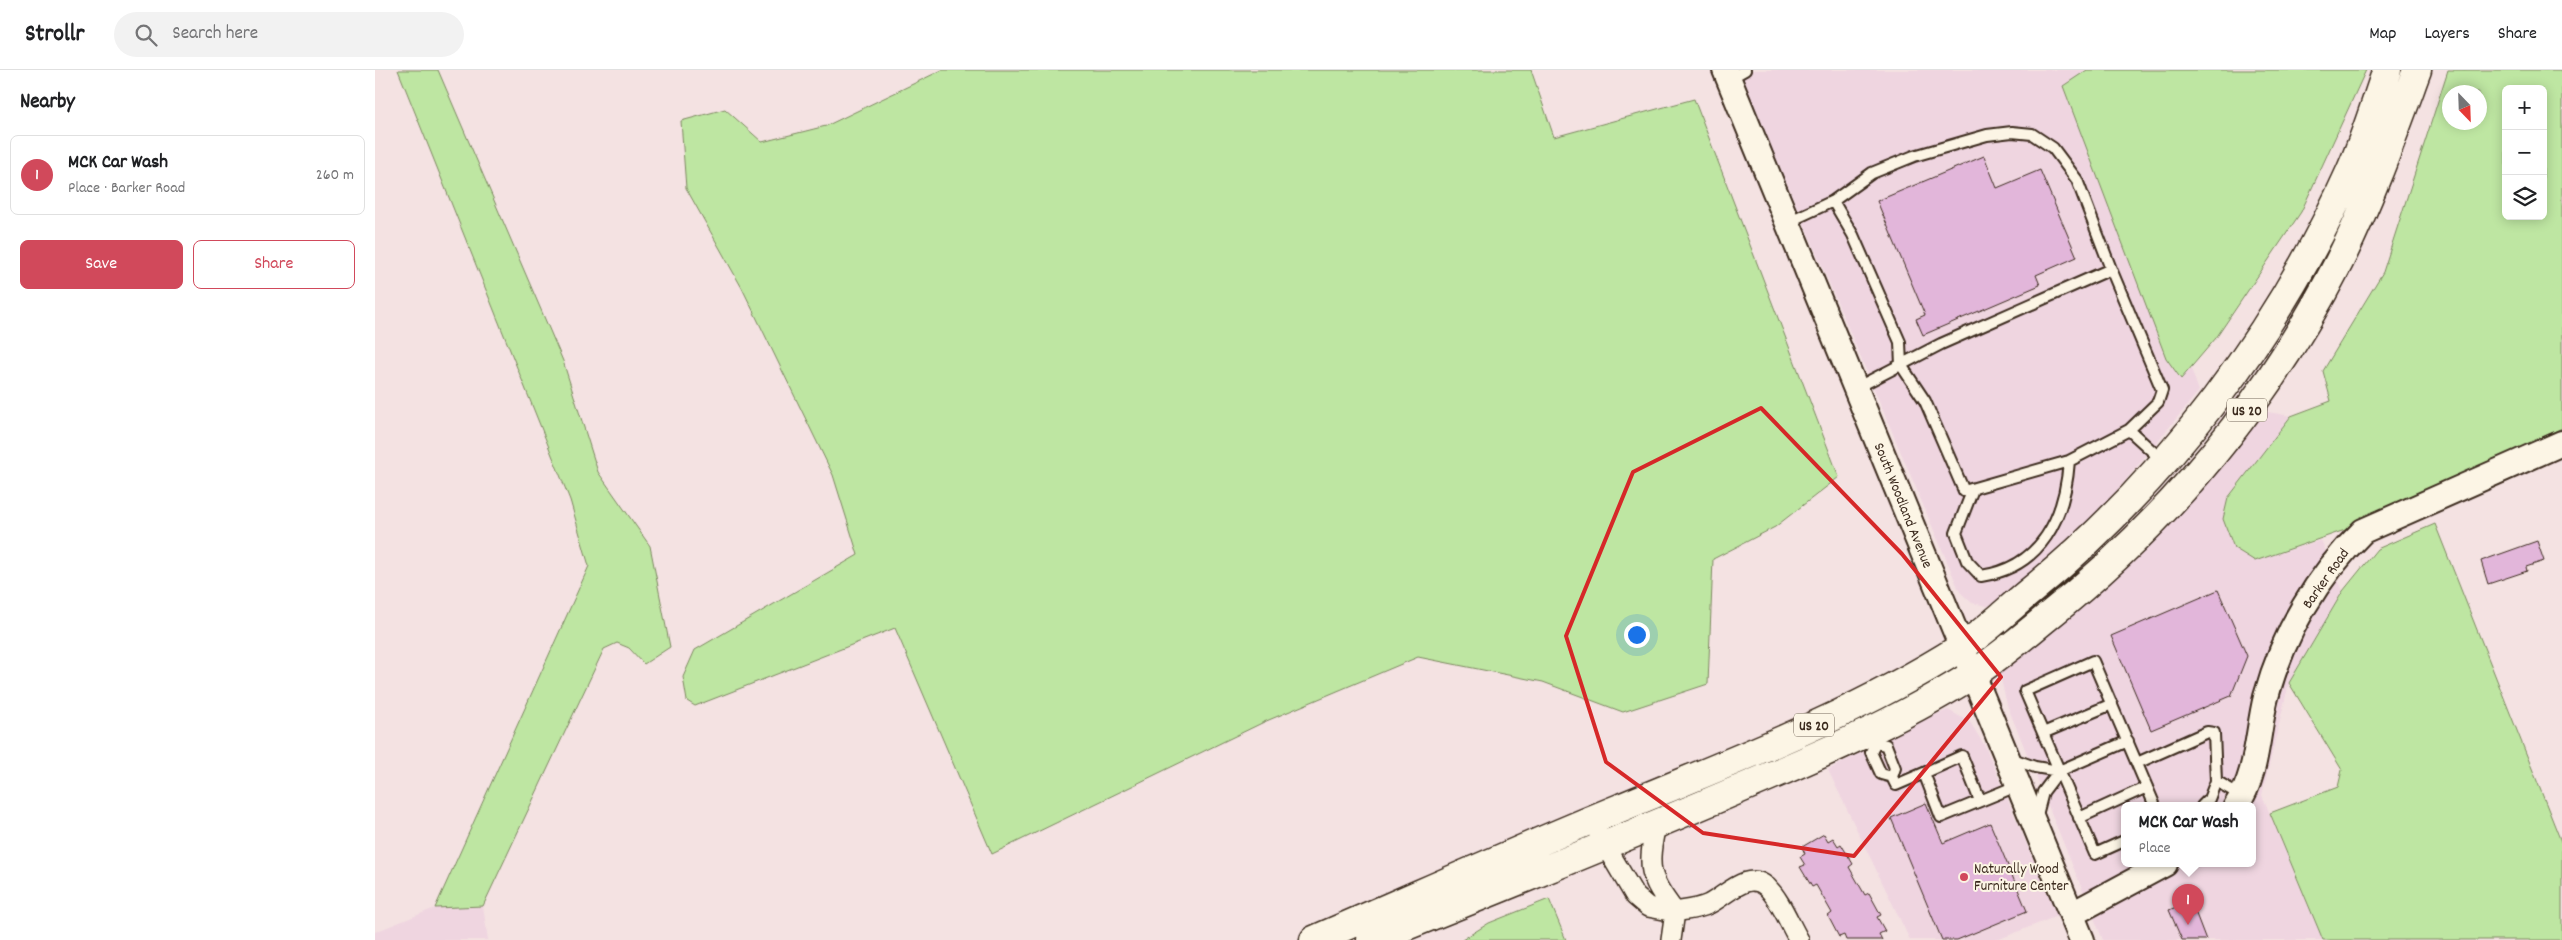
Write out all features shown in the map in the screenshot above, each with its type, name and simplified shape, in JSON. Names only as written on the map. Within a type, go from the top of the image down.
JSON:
[{"type":"main road","name":"US 20","points":[[1314,940],[1592,819],[1761,750],[1847,710],[1963,647],[2065,563],[2165,463],[2245,358],[2307,257],[2351,171],[2387,70]]},
{"type":"main road","name":"US 20","points":[[1371,940],[1605,847],[1810,759],[1873,737],[1974,674],[2091,583],[2137,540],[2230,435],[2285,357],[2339,262],[2387,151],[2417,70]]},
{"type":"street","name":"South Woodland Avenue","points":[[1733,73],[1788,222],[2082,940]]},
{"type":"street","name":"Barker Road","points":[[2239,802],[2257,750],[2266,697],[2288,632],[2338,556],[2363,531],[2562,444]]},
{"type":"street","points":[[1592,819],[1605,847],[1635,896],[1648,907],[1675,912],[1709,904],[1742,883],[1754,881],[1765,885],[1775,896],[1799,940]]},
{"type":"street","points":[[1656,824],[1649,856],[1651,873],[1662,894],[1675,912],[1671,940]]},
{"type":"street","points":[[2072,914],[2159,867]]},
{"type":"lane","points":[[1788,222],[1833,201],[1872,173],[1914,156],[1987,135],[2011,132],[2032,134],[2053,148],[2077,180],[2111,268],[2162,390],[2158,402],[2129,430],[2069,461],[1963,491],[1925,401],[1901,365],[1900,342],[1853,235],[1833,201]]},
{"type":"lane","points":[[1856,388],[1941,344],[2111,268]]},
{"type":"lane","points":[[2129,430],[2165,463]]},
{"type":"lane","points":[[1973,489],[1957,533],[1967,561],[1981,576],[2002,573],[2034,550],[2052,530],[2067,489],[2069,461]]},
{"type":"lane","points":[[2121,842],[2095,854],[2025,691],[2093,661],[2153,802]]},
{"type":"lane","points":[[2043,733],[2112,704]]},
{"type":"lane","points":[[2137,763],[2207,732],[2214,732],[2216,781],[2206,802]]},
{"type":"lane","points":[[1892,777],[1881,774],[1871,752],[1873,737],[1886,745],[1895,768],[1892,777],[1896,785],[1962,756],[1980,801]]},
{"type":"lane","points":[[2035,824],[2043,792],[2059,771],[2128,741]]},
{"type":"lane","points":[[2007,757],[2035,767],[2059,771]]},
{"type":"lane","points":[[1924,773],[1941,817],[2019,785]]},
{"type":"lane","points":[[2216,781],[2239,802]]},
{"type":"lane","points":[[2079,818],[2147,787]]},
{"type":"highlighted area","points":[[1761,408],[1902,554],[2001,677],[1854,856],[1703,833],[1606,762],[1566,636],[1633,472]]},
{"type":"shaded area","points":[[1739,70],[2084,70],[2199,391],[2083,532],[2000,603],[1987,606],[1972,603],[1960,592]]},
{"type":"shaded area","points":[[2262,411],[2291,416],[2229,498],[2255,561],[2321,540],[2343,591],[2289,683],[2262,795],[2323,940],[2103,940],[2007,705],[2000,675],[2013,657]]},
{"type":"shaded area","points":[[1948,710],[1970,722],[1986,748],[2057,916],[1997,940],[1910,940],[1828,770],[1927,718]]},
{"type":"shaded area","points":[[483,906],[488,940],[375,940],[375,932],[435,908]]},
{"type":"green space","points":[[398,70],[438,70],[563,361],[598,472],[650,546],[670,647],[644,664],[629,648],[617,643],[604,649],[483,906],[435,908],[589,566],[570,500]]},
{"type":"green space","points":[[942,70],[1531,70],[1554,137],[1694,99],[1839,477],[1775,527],[1713,559],[1708,684],[1623,712],[1543,682],[1418,657],[1264,722],[992,854],[895,628],[695,706],[687,701],[683,677],[695,650],[858,555],[833,475],[742,288],[686,188],[681,121],[725,109],[762,142],[826,126]]},
{"type":"green space","points":[[2087,70],[2366,70],[2301,212],[2216,338],[2181,379],[2166,358],[2063,86]]},
{"type":"green space","points":[[2448,70],[2562,70],[2562,428],[2348,529],[2255,561],[2234,548],[2223,519],[2228,498],[2291,416],[2331,401],[2323,371],[2383,272],[2442,89],[2442,130],[2487,130],[2487,85],[2443,85]]},
{"type":"green space","points":[[2435,524],[2562,844],[2562,940],[2323,940],[2270,813],[2338,787],[2342,770],[2289,683],[2343,591],[2377,549]]},
{"type":"green space","points":[[1549,899],[1566,940],[1462,940],[1489,923]]},
{"type":"building","points":[[1984,156],[1997,188],[2040,170],[2077,257],[2036,275],[2040,285],[1923,335],[1916,319],[1925,315],[1877,201]]},
{"type":"building","points":[[2537,541],[2544,561],[2526,567],[2527,571],[2488,584],[2481,561]]},
{"type":"building","points":[[2218,590],[2247,656],[2231,696],[2151,730],[2111,636]]},
{"type":"building","name":"Naturally Wood Furniture Center","points":[[1926,803],[1943,843],[1990,823],[2027,911],[1957,940],[1942,940],[1891,818]]},
{"type":"building","points":[[1824,834],[1828,841],[1833,838],[1838,846],[1841,844],[1853,864],[1849,867],[1865,895],[1869,893],[1881,915],[1877,917],[1885,931],[1879,934],[1882,940],[1846,940],[1844,935],[1839,937],[1828,916],[1832,913],[1816,885],[1812,887],[1800,867],[1805,865],[1800,857],[1805,854],[1802,847]]},
{"type":"building","points":[[2191,901],[2206,940],[2182,940],[2169,910]]},
{"type":"place","name":"Naturally Wood Furniture Center","points":[[1964,877]]},
{"type":"place","name":"MCK Car Wash","points":[[2188,925]]}]
